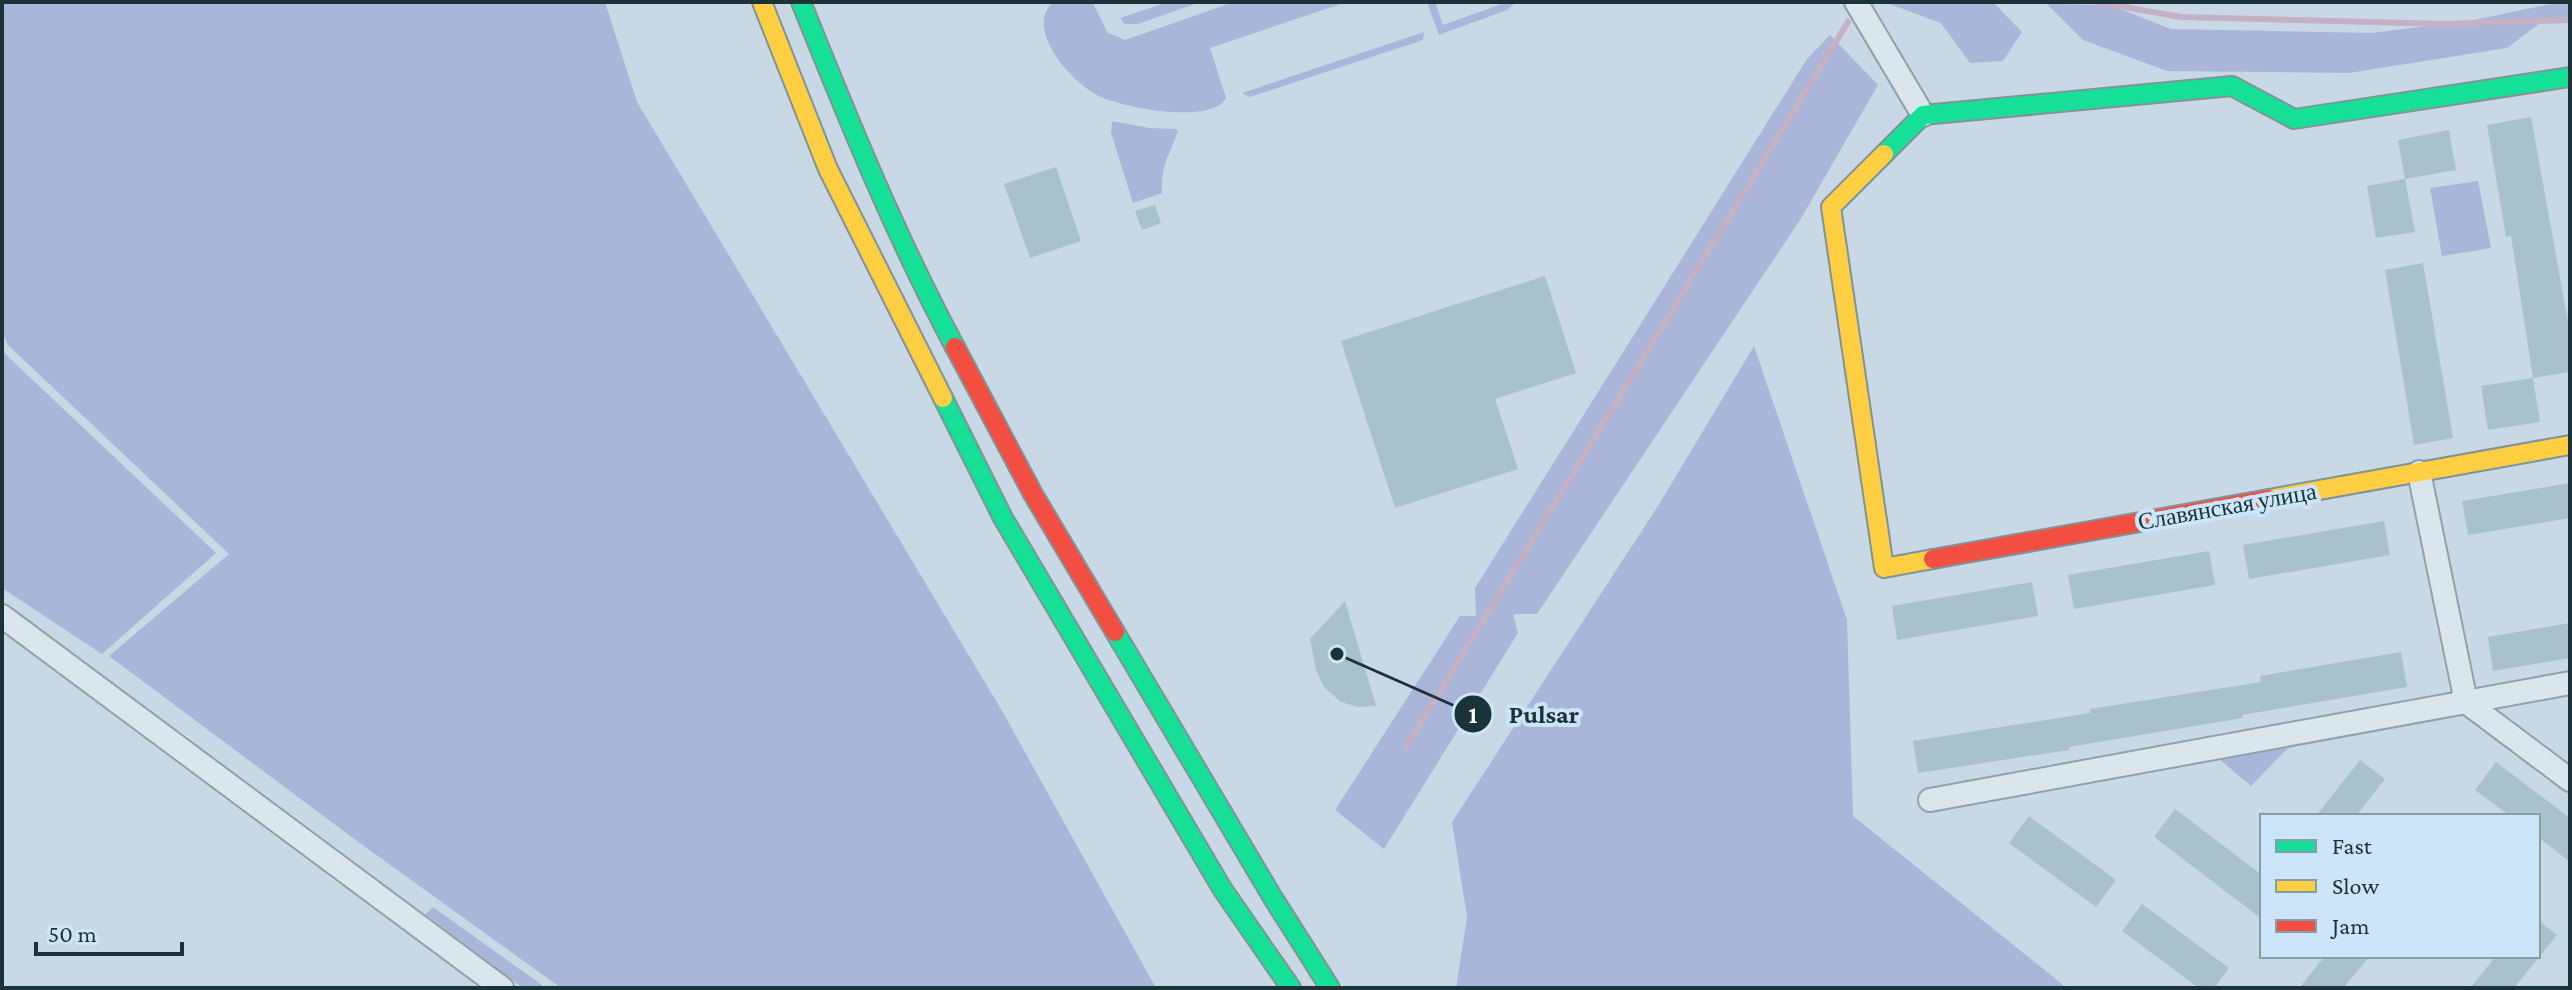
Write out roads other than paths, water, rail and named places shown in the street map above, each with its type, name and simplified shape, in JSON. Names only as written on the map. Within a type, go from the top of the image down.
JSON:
[{"type":"main road","points":[[762,2],[828,169],[1003,518],[1223,890],[1291,988]]},
{"type":"main road","points":[[801,2],[860,149],[926,293],[1033,494],[1153,699],[1330,988]]},
{"type":"main road","points":[[1923,115],[2232,86],[2294,119],[2570,77]]},
{"type":"main road","name":"Славянская улица","points":[[1923,115],[1831,207],[1884,568],[2570,445]]},
{"type":"main road","points":[[1118,716],[1153,699]]},
{"type":"street","points":[[1856,2],[1923,115]]},
{"type":"street","points":[[2419,472],[2466,702],[2570,780]]},
{"type":"street","points":[[2,616],[502,988]]},
{"type":"street","points":[[1930,800],[2570,683]]},
{"type":"waterway","points":[[2096,2],[2181,17],[2446,24],[2570,20]]},
{"type":"waterway","points":[[1406,747],[1848,22]]},
{"type":"place","name":"Pulsar","points":[[1337,654]]}]
